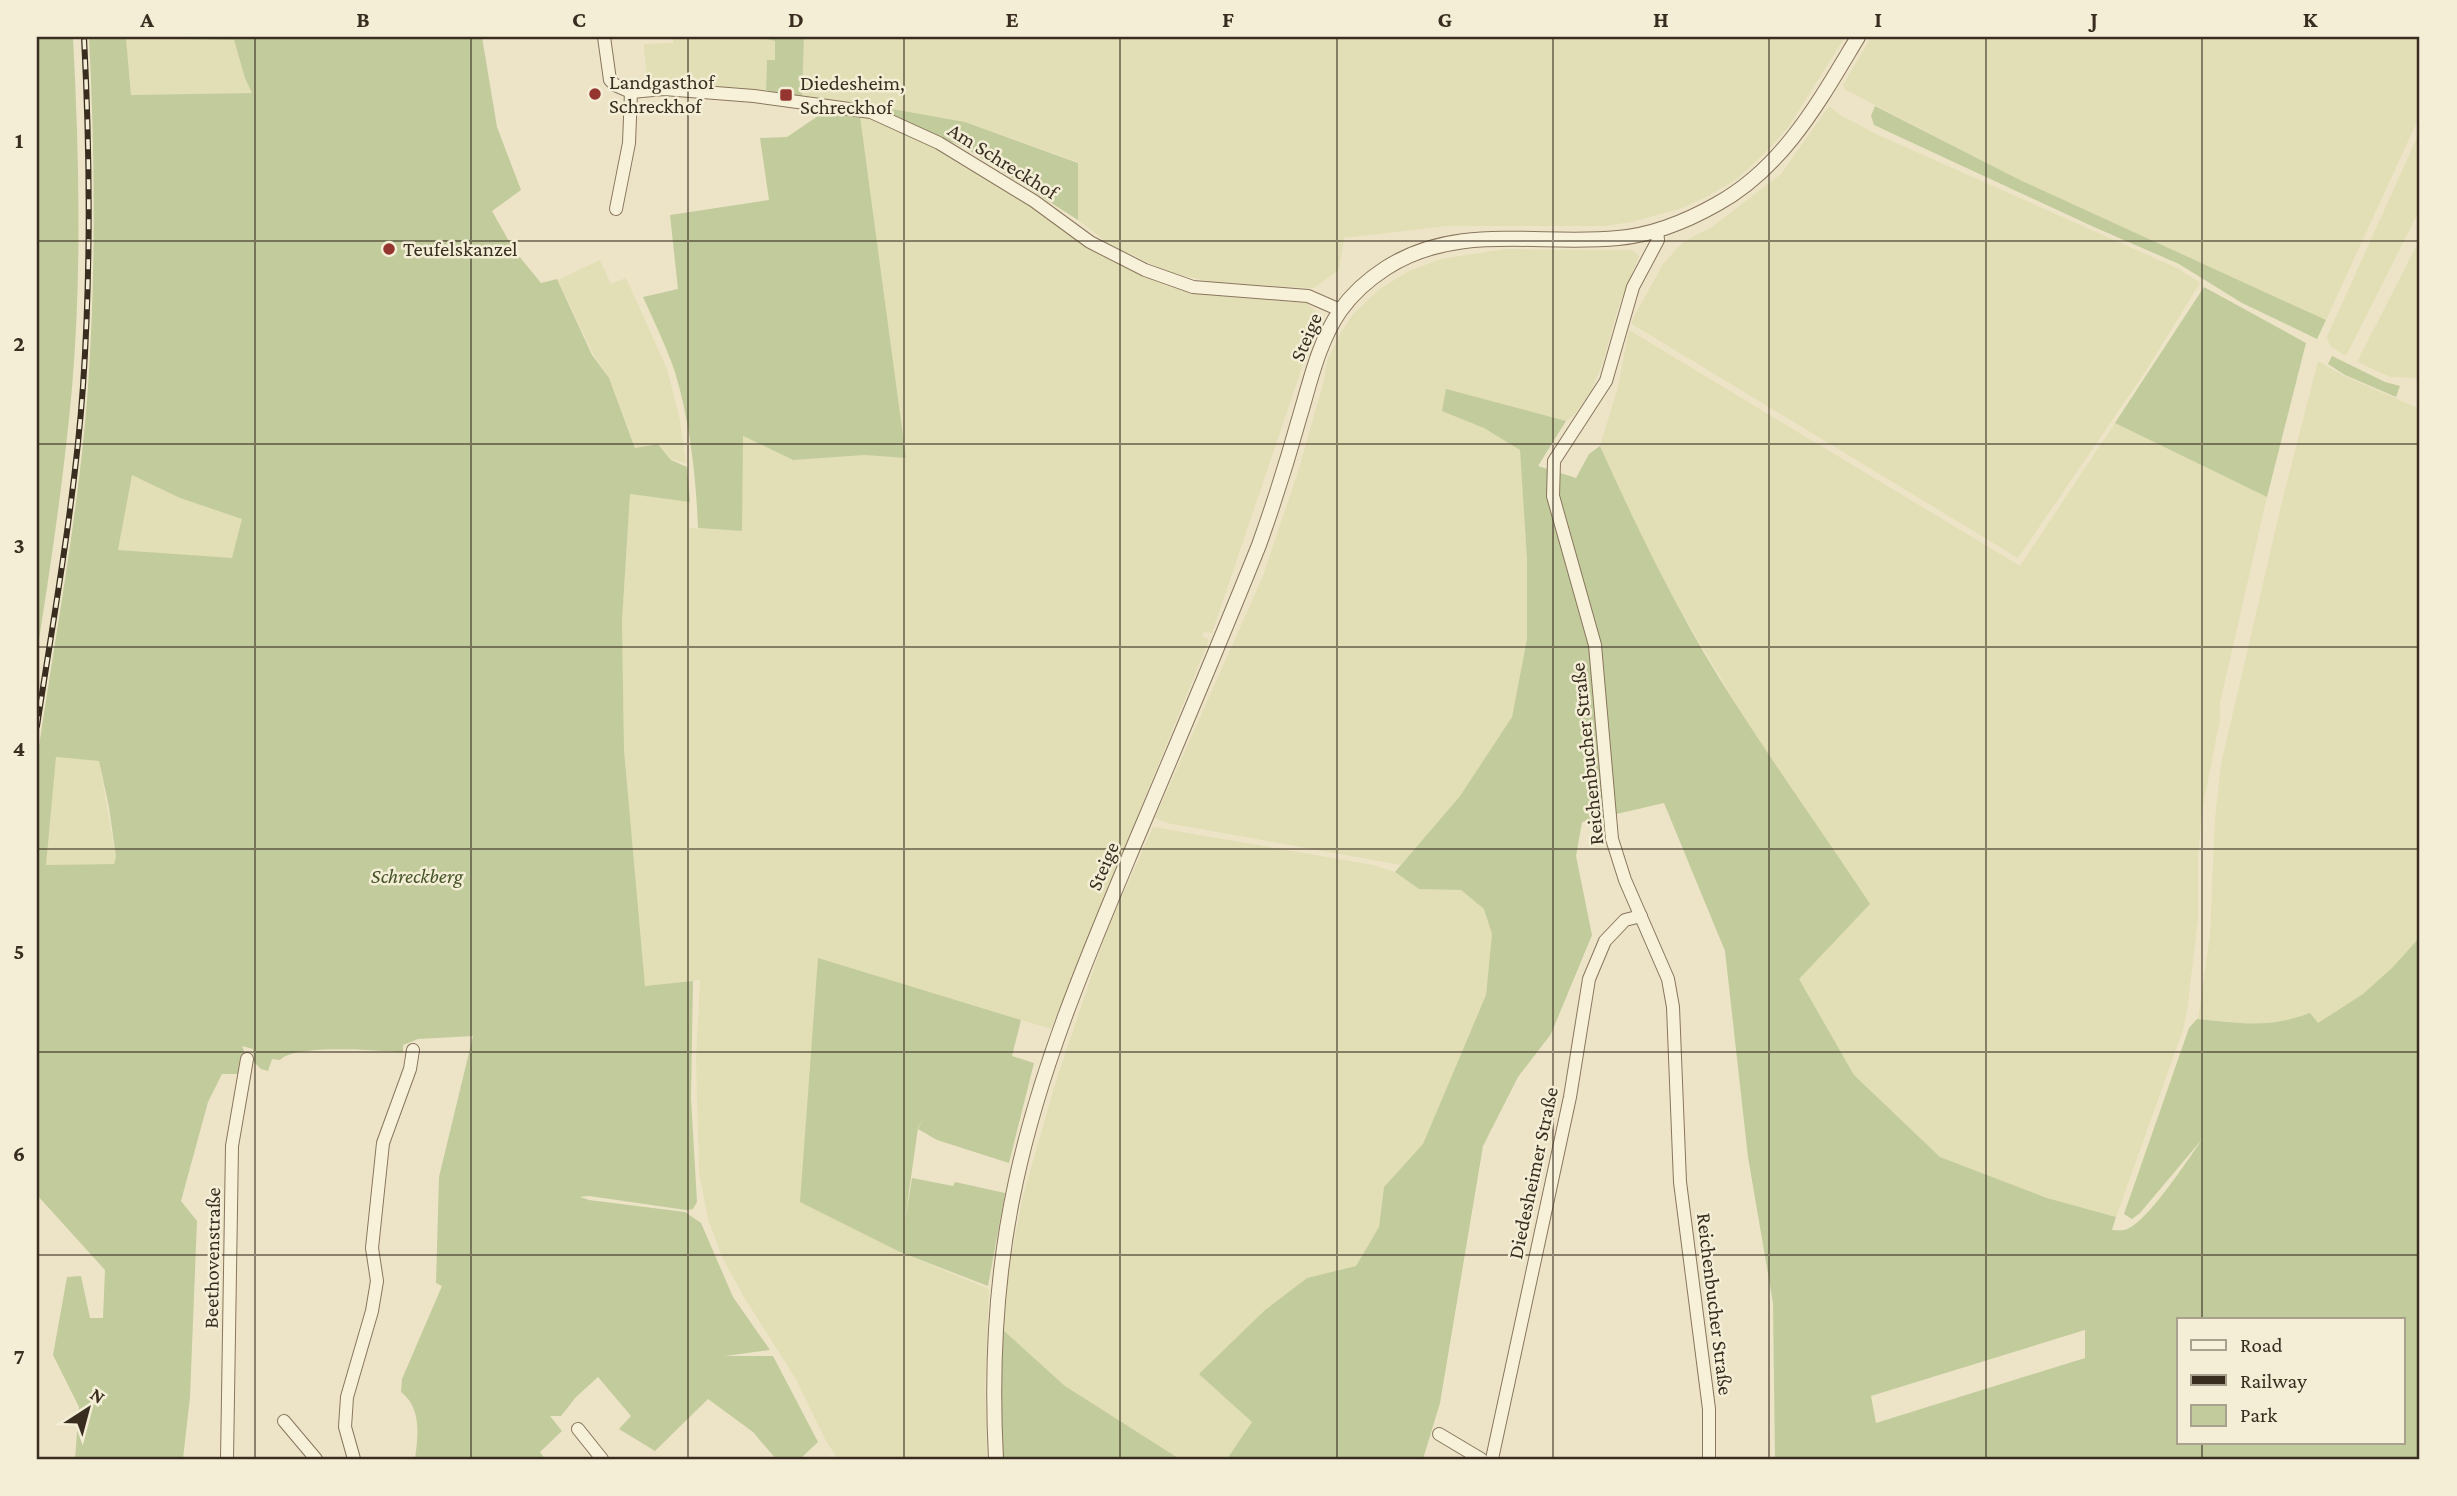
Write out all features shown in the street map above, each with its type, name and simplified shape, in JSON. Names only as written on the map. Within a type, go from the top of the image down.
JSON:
[{"type":"street","points":[[604,37],[610,80],[631,92],[629,143],[616,209]]},
{"type":"street","name":"Steige","points":[[996,1459],[995,1325],[1007,1230],[1034,1111],[1058,1036],[1091,948],[1259,545],[1279,489],[1318,359],[1326,336],[1340,310],[1373,276],[1422,249],[1447,243],[1500,237],[1619,238],[1657,231],[1718,204],[1752,180],[1779,156],[1802,128],[1858,37]]},
{"type":"street","name":"Am Schreckhof","points":[[631,92],[664,89],[729,94],[871,112],[939,143],[1034,201],[1090,242],[1145,270],[1193,287],[1308,296],[1340,310]]},
{"type":"street","name":"Reichenbucher Straße","points":[[1657,231],[1658,240],[1633,287],[1606,381],[1554,461],[1553,496],[1595,645],[1612,839],[1625,880],[1668,979],[1673,1007],[1680,1182],[1709,1409],[1709,1459]]},
{"type":"street","name":"Diedesheimer Straße","points":[[1492,1459],[1570,1097],[1589,979],[1605,940],[1625,920],[1641,916]]},
{"type":"street","points":[[354,1459],[345,1427],[347,1398],[372,1311],[377,1281],[372,1248],[383,1143],[410,1069],[413,1050]]},
{"type":"street","name":"Beethovenstraße","points":[[227,1459],[232,1146],[247,1059]]},
{"type":"street","points":[[284,1421],[316,1459]]},
{"type":"street","points":[[578,1429],[603,1459]]},
{"type":"street","points":[[1439,1434],[1481,1459]]},
{"type":"shaded area","points":[[673,37],[757,37],[775,41],[775,60],[767,60],[766,90],[647,85],[644,44],[673,43]]},
{"type":"shaded area","points":[[804,37],[1845,37],[1789,126],[1737,179],[1710,195],[1682,208],[1632,222],[1604,226],[1447,226],[1344,238],[1339,270],[1314,288],[1220,284],[1168,272],[1111,245],[1078,220],[1078,162],[965,122],[802,96]]},
{"type":"shaded area","points":[[1871,37],[2420,37],[2420,115],[2326,320],[2022,181],[1846,90],[1843,85]]},
{"type":"shaded area","points":[[126,38],[234,40],[245,78],[253,93],[131,95]]},
{"type":"shaded area","points":[[1829,106],[1840,115],[1876,134],[2177,268],[2200,283],[2145,372],[2018,558],[1632,324],[1663,264],[1683,242],[1712,227],[1781,174]]},
{"type":"shaded area","points":[[860,116],[881,119],[977,170],[1121,264],[1170,287],[1216,295],[1307,303],[1316,312],[1316,326],[1212,633],[1203,632],[1203,637],[1209,640],[1051,1029],[818,959],[900,1252],[989,1289],[985,1388],[987,1459],[838,1459],[826,1441],[796,1379],[745,1299],[722,1257],[708,1219],[699,1172],[696,1059],[700,980],[645,986],[624,750],[622,621],[630,494],[690,502],[689,528],[742,531],[742,436],[793,460],[865,455],[906,458]]},
{"type":"shaded area","points":[[2420,131],[2420,209],[2346,356],[2330,346],[2327,337]]},
{"type":"shaded area","points":[[2420,239],[2420,378],[2390,377],[2357,362]]},
{"type":"shaded area","points":[[1505,249],[1632,250],[1639,256],[1619,305],[1603,362],[1591,391],[1575,414],[1566,421],[1446,390],[1484,428],[1520,450],[1527,560],[1527,639],[1512,717],[1460,796],[1401,865],[1167,823],[1155,818],[1263,576],[1298,472],[1327,361],[1340,334],[1354,313],[1381,288],[1409,271],[1441,259]]},
{"type":"shaded area","points":[[600,260],[611,284],[626,278],[667,369],[680,420],[686,463],[671,459],[658,443],[636,448],[609,378],[593,354],[558,280]]},
{"type":"shaded area","points":[[1629,330],[2020,566],[2115,423],[2267,497],[2220,703],[2220,719],[2202,811],[2198,857],[2198,919],[2187,1011],[2183,1030],[2116,1217],[2047,1198],[1940,1157],[1854,1075],[1799,979],[1733,699],[1679,608],[1637,528],[1600,446],[1618,387]]},
{"type":"shaded area","points":[[2318,361],[2344,376],[2420,409],[2420,937],[2392,968],[2363,994],[2318,1023],[2309,1014],[2288,1022],[2254,1025],[2198,1019],[2210,935],[2215,818],[2221,764]]},
{"type":"shaded area","points":[[132,474],[180,498],[243,519],[232,559],[118,550]]},
{"type":"shaded area","points":[[56,757],[99,761],[116,857],[114,864],[45,865]]},
{"type":"shaded area","points":[[1153,827],[1373,865],[1395,872],[1419,889],[1461,890],[1485,909],[1492,934],[1486,995],[1423,1144],[1384,1187],[1379,1227],[1356,1266],[1307,1278],[1265,1310],[1200,1374],[1252,1422],[1227,1459],[1178,1458],[1065,1386],[1003,1330],[1007,1277],[1023,1196],[1056,1081],[1107,930]]},
{"type":"green space","points":[[37,37],[73,37],[78,212],[72,388],[57,520],[37,652]]},
{"type":"green space","name":"Schreckberg","points":[[89,37],[482,37],[497,127],[521,190],[492,211],[514,250],[541,283],[557,279],[592,355],[609,378],[635,448],[658,444],[671,460],[687,467],[690,502],[630,494],[622,621],[624,750],[645,986],[693,981],[691,1098],[697,1202],[693,1209],[686,1210],[580,1197],[685,1212],[701,1223],[733,1297],[770,1350],[725,1356],[773,1356],[818,1442],[800,1459],[776,1459],[753,1432],[708,1399],[655,1451],[619,1429],[631,1416],[598,1377],[576,1397],[561,1416],[550,1416],[562,1431],[540,1452],[545,1459],[415,1459],[417,1423],[412,1406],[401,1392],[402,1379],[442,1286],[436,1283],[439,1177],[473,1036],[418,1039],[403,1045],[403,1052],[338,1049],[303,1051],[280,1060],[272,1059],[268,1071],[261,1069],[254,1062],[253,1049],[242,1046],[247,1059],[244,1074],[222,1074],[208,1102],[181,1201],[197,1221],[190,1397],[183,1459],[75,1459],[79,1407],[53,1355],[67,1277],[81,1276],[90,1318],[103,1318],[105,1270],[37,1195],[37,760],[73,527],[88,387],[93,256]],"holes":[[[126,38],[234,40],[252,93],[131,95]],[[132,475],[180,498],[242,519],[232,558],[118,550]],[[56,757],[99,761],[109,807],[116,857],[114,864],[46,865]]]},
{"type":"green space","points":[[757,37],[804,37],[802,96],[791,95],[785,91],[784,94],[766,90],[767,60],[775,60],[775,41]]},
{"type":"green space","points":[[870,105],[965,122],[1078,163],[1078,220],[967,149]]},
{"type":"green space","points":[[1875,106],[2022,181],[2326,320],[2317,339],[2242,303],[2179,264],[1874,125],[1871,116]]},
{"type":"green space","points":[[818,116],[860,116],[906,458],[865,455],[793,460],[743,436],[742,531],[698,528],[696,489],[685,410],[668,353],[643,297],[678,289],[670,215],[769,200],[760,138],[787,137]]},
{"type":"green space","points":[[2204,287],[2306,343],[2267,497],[2115,423]]},
{"type":"green space","points":[[2332,356],[2385,382],[2400,386],[2396,397],[2345,375],[2328,364]]},
{"type":"green space","points":[[1446,389],[1566,421],[1538,466],[1576,478],[1589,454],[1600,446],[1662,575],[1714,669],[1870,904],[1799,979],[1854,1075],[1940,1157],[2047,1198],[2116,1217],[2112,1230],[2124,1230],[2133,1226],[2155,1204],[2204,1137],[2140,1213],[2132,1219],[2124,1214],[2189,1028],[2197,1019],[2267,1023],[2310,1013],[2318,1023],[2363,994],[2392,968],[2420,937],[2420,1459],[1775,1459],[1773,1303],[1748,1157],[1725,951],[1664,803],[1582,822],[1576,856],[1592,935],[1551,1034],[1518,1077],[1483,1146],[1440,1403],[1423,1459],[1227,1459],[1252,1422],[1199,1374],[1265,1310],[1307,1278],[1356,1266],[1379,1227],[1384,1187],[1423,1144],[1486,995],[1492,934],[1484,909],[1461,890],[1419,889],[1395,872],[1460,796],[1512,717],[1527,639],[1527,560],[1520,450],[1484,428],[1442,411]],"holes":[[[2085,1330],[2085,1358],[1876,1423],[1871,1396]]]},
{"type":"green space","points":[[818,958],[1021,1020],[1012,1056],[1034,1063],[1009,1163],[937,1140],[918,1129],[924,1117],[918,1128],[904,1227],[912,1178],[953,1186],[955,1182],[1005,1193],[988,1286],[900,1252],[800,1202]]},
{"type":"green space","points":[[1003,1330],[1065,1386],[1178,1458],[1187,1459],[996,1459]]},
{"type":"railway","points":[[37,726],[69,514],[83,386],[89,211],[84,37]]},
{"type":"place","name":"Landgasthof Schreckhof","points":[[595,94]]},
{"type":"place","name":"Diedesheim, Schreckhof","points":[[786,95]]},
{"type":"place","name":"Teufelskanzel","points":[[389,249]]}]
